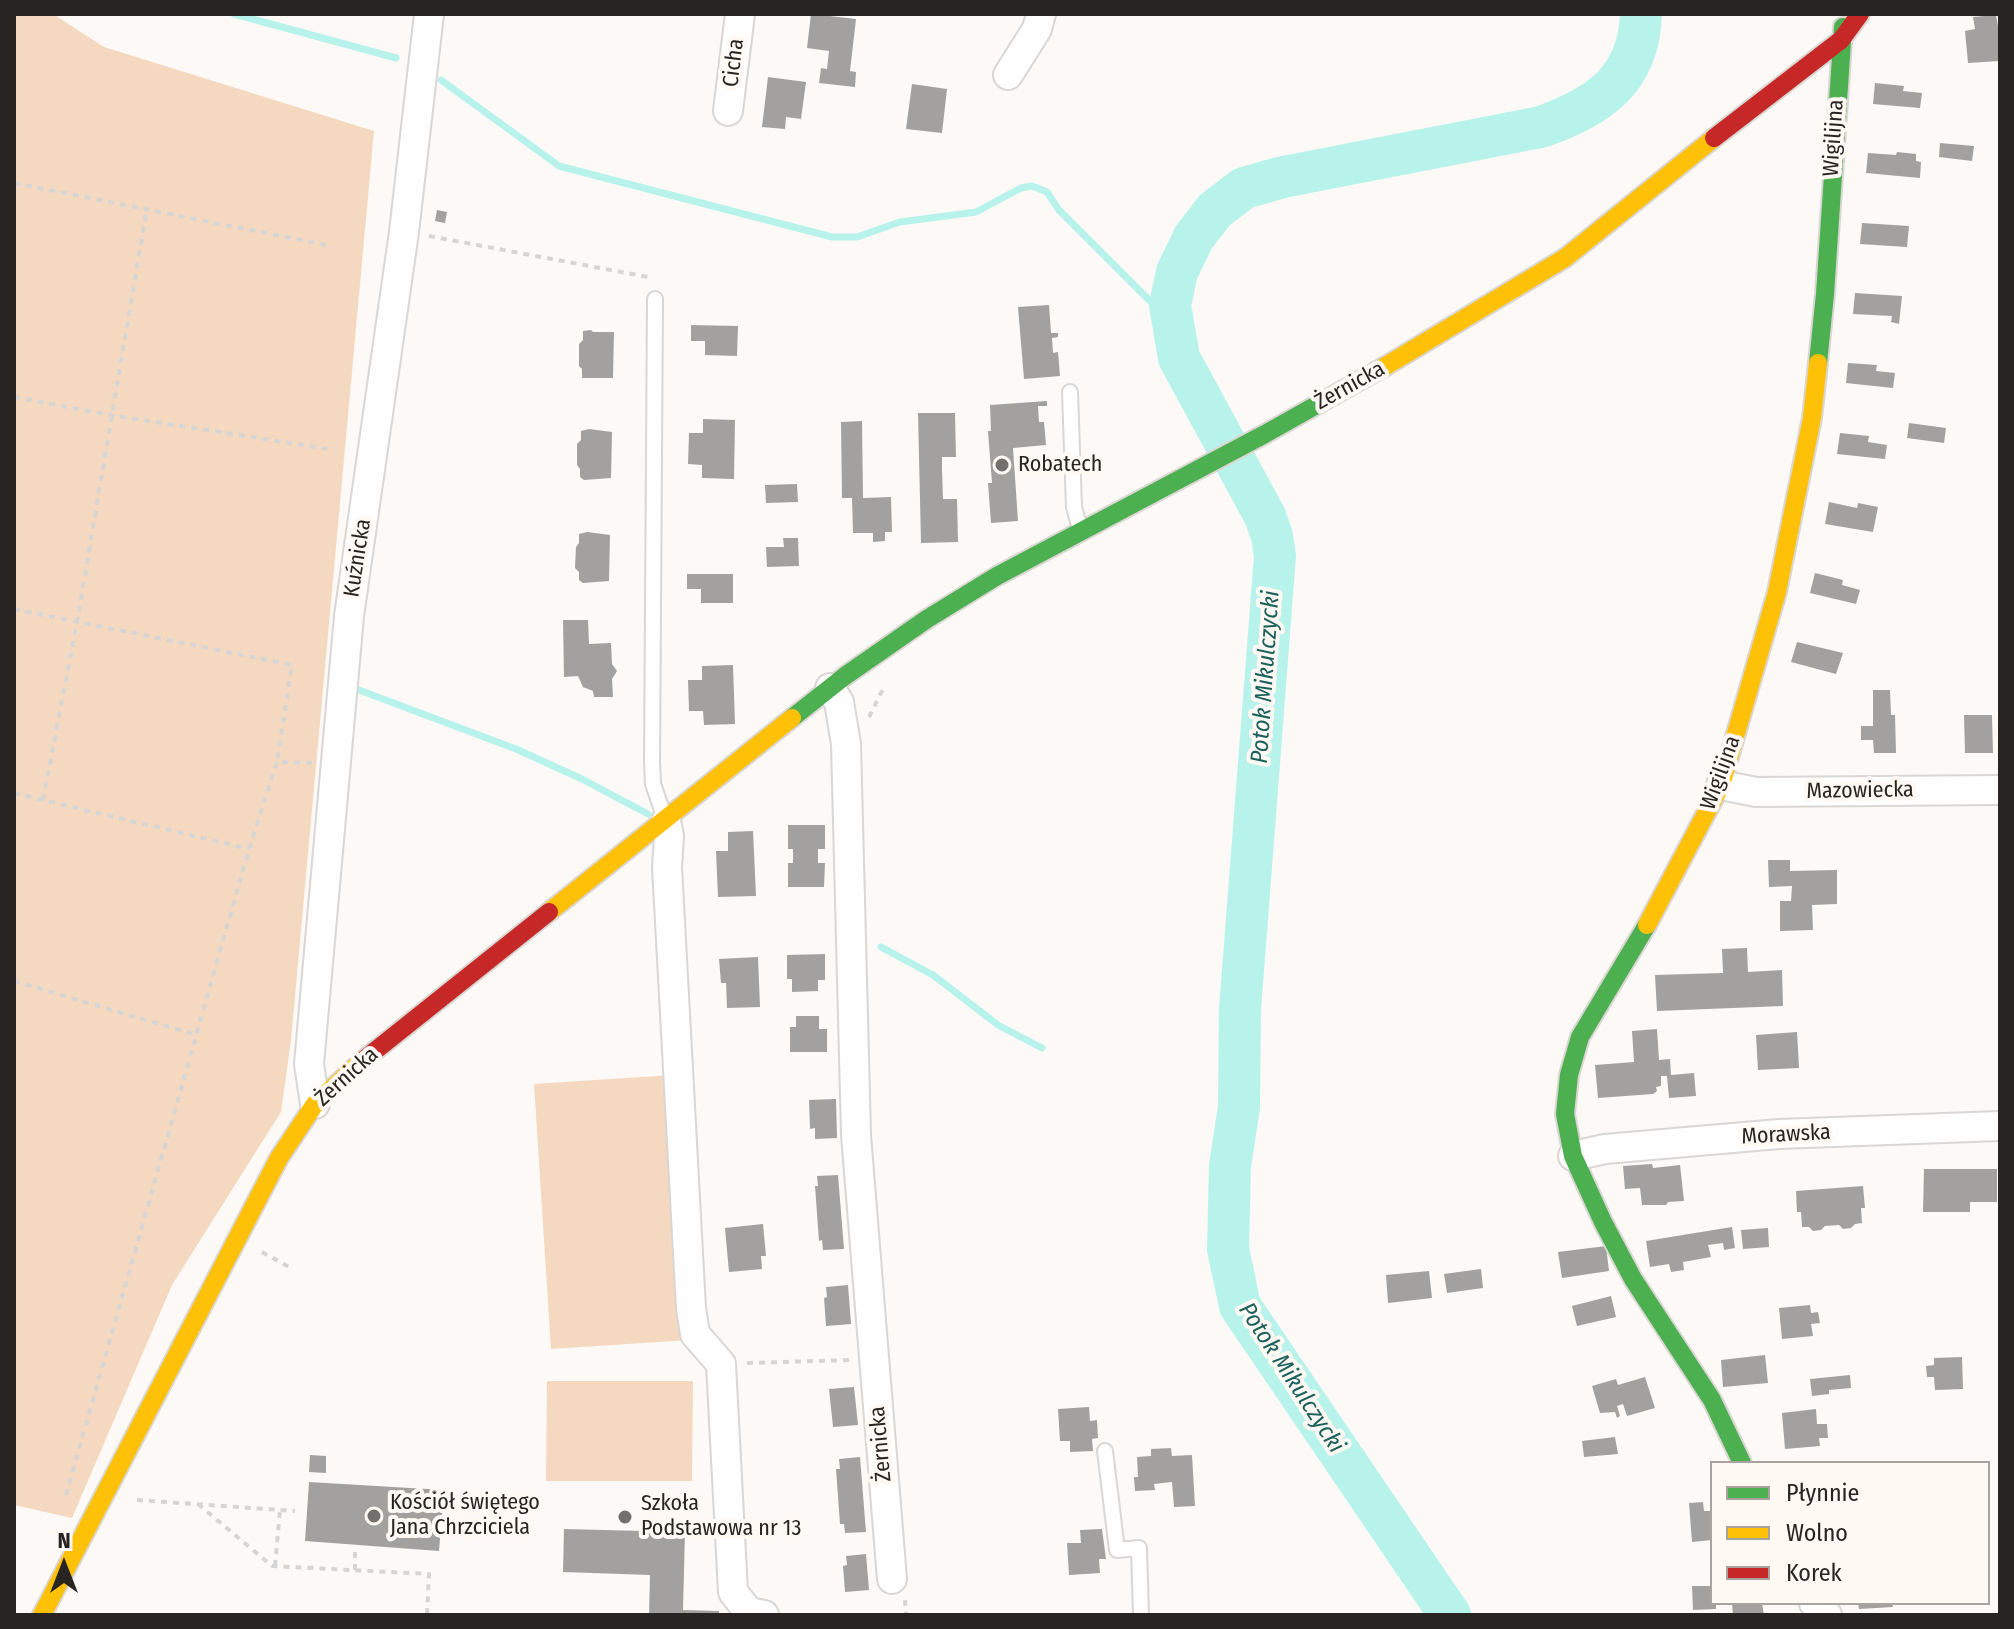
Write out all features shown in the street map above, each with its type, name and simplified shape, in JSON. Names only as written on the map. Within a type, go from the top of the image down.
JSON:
[{"type":"street","name":"Kuźnicka","points":[[315,1104],[309,1064],[349,616],[404,232],[429,14]]},
{"type":"street","name":"Cicha","points":[[728,111],[740,14]]},
{"type":"street","points":[[1008,75],[1037,29],[1041,14]]},
{"type":"street","name":"Wigilijna","points":[[1741,1461],[1712,1400],[1633,1279],[1583,1182],[1573,1156],[1565,1114],[1569,1075],[1580,1037],[1639,941],[1721,785],[1777,592],[1812,418],[1825,294],[1845,14]]},
{"type":"street","name":"Żernicka","points":[[42,1615],[279,1158],[315,1104],[354,1067],[830,688],[939,612],[1080,530],[1265,434],[1443,333],[1565,258],[1841,40],[1860,14]]},
{"type":"street","name":"Żernicka","points":[[830,688],[839,702],[846,744],[856,1135],[892,1579]]},
{"type":"street","name":"Mazowiecka","points":[[1721,785],[1756,792],[2000,790]]},
{"type":"street","points":[[666,821],[691,1308],[695,1334],[721,1364],[733,1592],[749,1612],[764,1615]]},
{"type":"street","name":"Morawska","points":[[1573,1156],[1605,1149],[1779,1134],[2000,1126]]},
{"type":"lane","points":[[1833,14],[1841,40]]},
{"type":"lane","points":[[655,299],[652,761],[653,784],[666,821]]},
{"type":"lane","points":[[1070,392],[1074,507],[1080,530]]},
{"type":"lane","points":[[1105,1451],[1117,1550],[1139,1548],[1141,1615]]},
{"type":"path","points":[[14,183],[331,246]]},
{"type":"path","points":[[43,800],[77,622],[147,208]]},
{"type":"path","points":[[404,232],[648,277],[655,299]]},
{"type":"path","points":[[14,397],[329,449]]},
{"type":"path","points":[[14,609],[292,665],[277,762],[249,849],[66,1495]]},
{"type":"path","points":[[277,762],[335,764]]},
{"type":"path","points":[[14,793],[249,849]]},
{"type":"path","points":[[14,981],[197,1035]]},
{"type":"path","points":[[253,1248],[291,1268]]},
{"type":"path","points":[[721,1364],[874,1359]]},
{"type":"path","points":[[137,1500],[295,1511]]},
{"type":"path","points":[[198,1504],[272,1566],[429,1574],[427,1615]]},
{"type":"path","points":[[275,1566],[280,1510]]},
{"type":"path","points":[[355,1551],[355,1570]]},
{"type":"shaded area","points":[[14,14],[53,14],[104,47],[374,131],[291,1040],[281,1112],[172,1285],[72,1518],[14,1505]]},
{"type":"shaded area","points":[[672,1075],[689,1340],[551,1349],[534,1084]]},
{"type":"shaded area","points":[[547,1381],[693,1381],[692,1481],[546,1481]]},
{"type":"building","points":[[811,14],[856,19],[850,71],[856,72],[855,87],[819,83],[821,68],[827,69],[829,51],[807,48]]},
{"type":"building","points":[[1996,15],[2000,61],[1968,63],[1965,31],[1975,29],[1973,17]]},
{"type":"building","points":[[768,77],[806,82],[801,119],[786,117],[785,129],[762,127]]},
{"type":"building","points":[[1875,83],[1904,86],[1903,91],[1922,93],[1920,108],[1873,104]]},
{"type":"building","points":[[912,84],[947,89],[942,133],[906,129]]},
{"type":"building","points":[[1940,143],[1974,146],[1972,161],[1939,157]]},
{"type":"building","points":[[1897,152],[1916,154],[1916,161],[1921,162],[1920,178],[1866,173],[1868,153],[1896,155]]},
{"type":"building","points":[[437,210],[447,212],[445,223],[435,221]]},
{"type":"building","points":[[1862,223],[1909,226],[1907,247],[1860,244]]},
{"type":"building","points":[[1855,293],[1902,296],[1899,324],[1891,322],[1892,316],[1853,314]]},
{"type":"building","points":[[1049,305],[1051,333],[1058,333],[1058,337],[1052,338],[1053,353],[1058,352],[1060,376],[1024,379],[1018,307]]},
{"type":"building","points":[[691,325],[738,326],[737,356],[705,355],[705,341],[691,341]]},
{"type":"building","points":[[583,331],[614,332],[613,378],[582,378],[579,344],[583,340]]},
{"type":"building","points":[[1848,363],[1877,365],[1876,371],[1895,373],[1893,388],[1846,383]]},
{"type":"building","name":"Robatech","points":[[1047,401],[1047,406],[1038,406],[1039,422],[1044,422],[1046,445],[1013,448],[1018,521],[991,523],[988,483],[992,483],[988,431],[991,431],[990,405]]},
{"type":"building","points":[[918,413],[955,413],[956,457],[942,457],[942,470],[943,499],[957,499],[958,542],[921,543]]},
{"type":"building","points":[[703,419],[735,420],[734,479],[702,478],[702,465],[688,464],[689,433],[703,433]]},
{"type":"building","points":[[862,421],[863,498],[891,497],[892,532],[885,532],[885,541],[873,542],[873,533],[853,533],[852,498],[842,498],[841,422]]},
{"type":"building","points":[[1909,423],[1946,428],[1944,443],[1907,438]]},
{"type":"building","points":[[581,431],[612,432],[611,478],[584,480],[580,477],[577,444],[581,440]]},
{"type":"building","points":[[1840,433],[1869,436],[1868,442],[1887,445],[1885,459],[1837,454]]},
{"type":"building","points":[[797,484],[798,502],[766,503],[765,485]]},
{"type":"building","points":[[1829,502],[1857,508],[1858,503],[1878,507],[1873,532],[1825,524]]},
{"type":"building","points":[[579,534],[610,535],[609,581],[583,583],[579,580],[579,572],[575,568],[576,547]]},
{"type":"building","points":[[783,538],[798,538],[799,566],[767,567],[766,547],[784,547]]},
{"type":"building","points":[[1815,573],[1843,580],[1842,585],[1860,590],[1856,604],[1810,593]]},
{"type":"building","points":[[687,574],[733,574],[733,603],[701,603],[701,589],[687,589]]},
{"type":"building","points":[[563,620],[588,620],[589,644],[611,643],[612,664],[617,671],[612,679],[613,697],[594,697],[593,691],[583,687],[578,676],[564,677]]},
{"type":"building","points":[[1797,642],[1843,653],[1836,674],[1791,662]]},
{"type":"building","points":[[733,665],[735,724],[704,725],[703,711],[689,711],[688,680],[702,680],[702,666]]},
{"type":"building","points":[[1873,690],[1890,690],[1891,715],[1895,715],[1896,753],[1874,753],[1873,740],[1861,740],[1861,726],[1873,726]]},
{"type":"building","points":[[1964,715],[1992,715],[1993,753],[1965,753]]},
{"type":"building","points":[[788,825],[825,825],[825,849],[818,849],[818,863],[825,863],[824,887],[788,887],[788,863],[793,863],[793,849],[788,849]]},
{"type":"building","points":[[753,831],[756,896],[718,897],[716,851],[728,851],[728,832]]},
{"type":"building","points":[[1768,860],[1790,860],[1790,871],[1837,870],[1837,904],[1812,905],[1813,930],[1780,931],[1780,901],[1791,901],[1792,886],[1769,887]]},
{"type":"building","points":[[1747,948],[1748,972],[1782,970],[1783,1006],[1657,1011],[1655,975],[1723,973],[1722,949]]},
{"type":"building","points":[[825,954],[825,980],[818,980],[818,991],[792,992],[792,979],[787,979],[787,955]]},
{"type":"building","points":[[758,957],[760,1007],[727,1008],[726,983],[721,983],[719,959]]},
{"type":"building","points":[[796,1016],[819,1016],[819,1029],[827,1029],[827,1052],[790,1052],[790,1027],[796,1027]]},
{"type":"building","points":[[1657,1029],[1659,1060],[1670,1059],[1671,1075],[1694,1073],[1696,1096],[1669,1098],[1667,1076],[1661,1076],[1661,1086],[1656,1087],[1657,1091],[1653,1094],[1598,1098],[1595,1065],[1634,1062],[1632,1031]]},
{"type":"building","points":[[1797,1032],[1799,1068],[1758,1070],[1756,1035]]},
{"type":"building","points":[[836,1099],[837,1138],[815,1139],[815,1128],[810,1129],[809,1100]]},
{"type":"building","points":[[1652,1164],[1653,1168],[1680,1165],[1684,1201],[1642,1205],[1640,1188],[1625,1189],[1623,1166]]},
{"type":"building","points":[[1924,1169],[1997,1169],[1997,1202],[1970,1202],[1970,1212],[1923,1212]]},
{"type":"building","points":[[838,1175],[844,1249],[823,1250],[822,1240],[819,1241],[817,1176]]},
{"type":"building","points":[[1863,1186],[1865,1208],[1861,1208],[1862,1223],[1851,1228],[1825,1226],[1813,1231],[1802,1227],[1801,1212],[1797,1212],[1796,1191]]},
{"type":"building","points":[[763,1224],[766,1256],[761,1256],[762,1269],[729,1272],[725,1228]]},
{"type":"building","points":[[1732,1227],[1735,1248],[1724,1250],[1723,1243],[1708,1245],[1711,1257],[1683,1262],[1684,1270],[1671,1272],[1669,1264],[1650,1267],[1646,1241]]},
{"type":"building","points":[[1768,1228],[1769,1247],[1743,1249],[1741,1230]]},
{"type":"building","points":[[1606,1246],[1609,1271],[1562,1278],[1558,1252]]},
{"type":"building","points":[[1481,1269],[1483,1288],[1447,1293],[1444,1274]]},
{"type":"building","points":[[1429,1271],[1432,1298],[1388,1303],[1386,1275]]},
{"type":"building","points":[[848,1285],[851,1324],[826,1326],[826,1287]]},
{"type":"building","points":[[1611,1296],[1616,1317],[1577,1326],[1572,1306]]},
{"type":"building","points":[[1810,1305],[1811,1313],[1818,1312],[1820,1323],[1811,1324],[1813,1336],[1782,1339],[1779,1308]]},
{"type":"building","points":[[1765,1355],[1768,1383],[1723,1387],[1721,1360]]},
{"type":"building","points":[[1962,1357],[1963,1389],[1935,1390],[1934,1377],[1927,1377],[1926,1366],[1934,1365],[1934,1358]]},
{"type":"building","points":[[1850,1375],[1851,1388],[1829,1390],[1829,1394],[1812,1396],[1810,1379]]},
{"type":"building","points":[[1645,1377],[1655,1408],[1627,1416],[1623,1404],[1617,1406],[1620,1416],[1617,1418],[1615,1412],[1600,1413],[1592,1386],[1616,1379],[1618,1385]]},
{"type":"building","points":[[854,1387],[858,1425],[833,1427],[829,1389]]},
{"type":"building","points":[[1089,1407],[1090,1421],[1097,1420],[1098,1438],[1092,1439],[1093,1451],[1070,1452],[1070,1441],[1060,1441],[1058,1409]]},
{"type":"building","points":[[1816,1409],[1817,1424],[1827,1424],[1828,1438],[1819,1438],[1820,1446],[1785,1449],[1782,1413]]},
{"type":"building","points":[[1615,1437],[1618,1454],[1584,1457],[1582,1441]]},
{"type":"building","points":[[1171,1448],[1172,1456],[1192,1455],[1195,1506],[1174,1507],[1172,1482],[1154,1484],[1155,1490],[1135,1491],[1137,1457],[1151,1456],[1151,1449]]},
{"type":"building","points":[[310,1455],[326,1456],[326,1473],[309,1472]]},
{"type":"building","points":[[860,1457],[866,1532],[845,1533],[844,1524],[840,1524],[836,1469],[840,1469],[839,1459]]},
{"type":"building","name":"Kościół świętego Jana Chrzciciela","points":[[309,1482],[444,1490],[439,1551],[305,1541]]},
{"type":"building","points":[[1703,1502],[1704,1511],[1710,1511],[1710,1540],[1692,1542],[1689,1503]]},
{"type":"building","points":[[564,1529],[685,1532],[683,1610],[719,1611],[719,1615],[649,1615],[650,1575],[563,1572]]},
{"type":"building","points":[[1102,1529],[1106,1559],[1099,1559],[1100,1573],[1069,1575],[1067,1543],[1081,1543],[1080,1530]]},
{"type":"building","points":[[866,1554],[869,1590],[845,1592],[843,1566],[847,1565],[846,1556]]},
{"type":"building","points":[[1692,1586],[1710,1586],[1710,1605],[1716,1605],[1716,1609],[1693,1610]]},
{"type":"building","points":[[1732,1605],[1762,1605],[1764,1615],[1733,1615]]},
{"type":"building","points":[[1858,1605],[1893,1607],[1859,1609]]},
{"type":"waterway","points":[[234,14],[396,58]]},
{"type":"waterway","name":"Potok Mikulczycki","points":[[1450,1615],[1240,1306],[1228,1249],[1230,1166],[1239,1107],[1240,1009],[1275,556],[1265,516],[1179,358],[1170,305],[1177,272],[1194,237],[1215,210],[1244,188],[1283,177],[1541,127],[1562,119],[1597,100],[1624,73],[1633,57],[1641,14]]},
{"type":"waterway","points":[[441,80],[559,166],[832,237],[857,237],[900,222],[976,212],[1021,188],[1032,186],[1047,192],[1059,210],[1173,324]]},
{"type":"waterway","points":[[351,687],[516,749],[648,814]]},
{"type":"waterway","points":[[881,947],[933,975],[998,1025],[1042,1048]]},
{"type":"traffic: fast","points":[[1818,363],[1843,27]]},
{"type":"traffic: fast","points":[[792,718],[845,676],[927,619],[997,576],[1265,434],[1384,367]]},
{"type":"traffic: fast","points":[[1647,925],[1580,1037],[1569,1075],[1565,1114],[1573,1156],[1603,1222],[1633,1279],[1712,1400],[1741,1461]]},
{"type":"traffic: slow","points":[[1384,367],[1565,258],[1714,138]]},
{"type":"traffic: slow","points":[[1647,925],[1721,785],[1777,592],[1812,418],[1818,363]]},
{"type":"traffic: slow","points":[[549,912],[792,718]]},
{"type":"traffic: slow","points":[[42,1615],[279,1158],[315,1104],[361,1062]]},
{"type":"traffic: jam","points":[[1714,138],[1841,40],[1860,14]]},
{"type":"traffic: jam","points":[[361,1062],[549,912]]},
{"type":"place","name":"Robatech","points":[[1002,465]]},
{"type":"place","name":"Kościół świętego Jana Chrzciciela","points":[[374,1516]]},
{"type":"place","name":"Szkoła Podstawowa nr 13","points":[[625,1517]]}]
